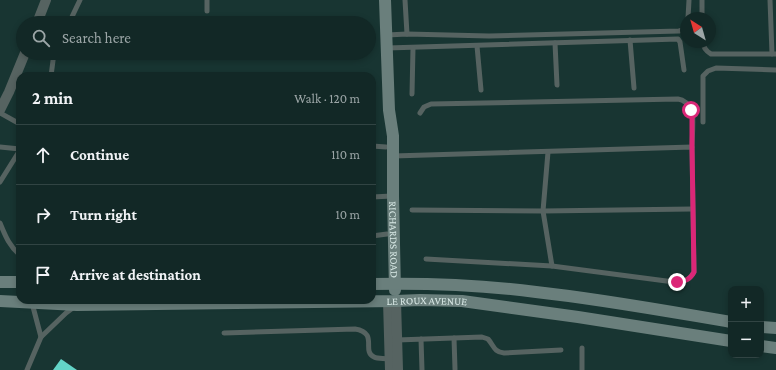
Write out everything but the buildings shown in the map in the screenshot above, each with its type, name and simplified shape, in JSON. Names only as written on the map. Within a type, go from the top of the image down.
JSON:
[{"type":"main road","name":"RICHARDS ROAD","points":[[385,0],[389,110],[386,124],[390,152],[391,284]]},
{"type":"main road","name":"RICHARDS ROAD","points":[[390,197],[387,234],[392,301]]},
{"type":"main road","points":[[0,282],[16,282]]},
{"type":"main road","name":"LE ROUX AVENUE","points":[[376,284],[481,287],[534,291],[645,307],[728,321]]},
{"type":"main road","name":"LE ROUX AVENUE","points":[[376,301],[462,301],[578,317],[728,341]]},
{"type":"main road","name":"LE ROUX AVENUE","points":[[2,302],[16,302]]},
{"type":"main road","name":"LE ROUX AVENUE","points":[[54,304],[156,304]]},
{"type":"main road","points":[[764,327],[776,328]]},
{"type":"main road","points":[[764,346],[776,348]]},
{"type":"street","points":[[40,16],[46,0]]},
{"type":"street","points":[[17,72],[22,60]]},
{"type":"street","points":[[0,110],[16,75]]},
{"type":"street","name":"RICHARDS ROAD","points":[[392,301],[397,340],[398,370]]},
{"type":"street","name":"RICHARDS ROAD","points":[[390,370],[389,359],[392,301]]},
{"type":"lane","points":[[72,16],[80,0]]},
{"type":"lane","points":[[207,0],[208,11]]},
{"type":"lane","points":[[405,0],[407,34]]},
{"type":"lane","points":[[688,12],[689,0]]},
{"type":"lane","points":[[702,0],[702,12]]},
{"type":"lane","points":[[705,48],[706,51],[711,54],[774,54],[770,0]]},
{"type":"lane","points":[[386,35],[407,34],[489,36],[680,31]]},
{"type":"lane","points":[[386,48],[678,39],[680,42],[684,70]]},
{"type":"lane","points":[[630,40],[634,88]]},
{"type":"lane","points":[[555,43],[558,85]]},
{"type":"lane","points":[[477,46],[481,90]]},
{"type":"lane","points":[[412,94],[413,48]]},
{"type":"lane","points":[[52,72],[53,60]]},
{"type":"lane","points":[[703,122],[703,76],[708,70],[716,68],[776,70]]},
{"type":"lane","points":[[420,114],[424,107],[432,104],[678,99],[686,102],[692,112],[694,272],[690,278],[684,282],[674,282],[552,266],[426,259]]},
{"type":"lane","points":[[0,113],[16,122]]},
{"type":"lane","points":[[0,147],[16,149]]},
{"type":"lane","points":[[376,147],[390,152],[412,156],[692,147]]},
{"type":"lane","points":[[548,152],[543,210],[552,266]]},
{"type":"lane","points":[[0,182],[16,156]]},
{"type":"lane","points":[[376,197],[390,197]]},
{"type":"lane","points":[[412,210],[692,208]]},
{"type":"lane","points":[[0,223],[9,244],[16,251]]},
{"type":"lane","points":[[376,235],[387,234]]},
{"type":"lane","points":[[32,304],[41,336]]},
{"type":"lane","points":[[27,370],[41,336],[77,305]]},
{"type":"lane","points":[[224,333],[355,329],[367,334],[369,352],[374,358],[389,359]]},
{"type":"lane","points":[[397,340],[482,337],[488,339],[498,352],[504,353],[561,350]]},
{"type":"lane","points":[[454,338],[455,370]]},
{"type":"lane","points":[[421,339],[422,370]]},
{"type":"lane","points":[[582,348],[582,370]]},
{"type":"route","points":[[677,282],[684,282],[692,276],[694,272],[691,110]]}]
